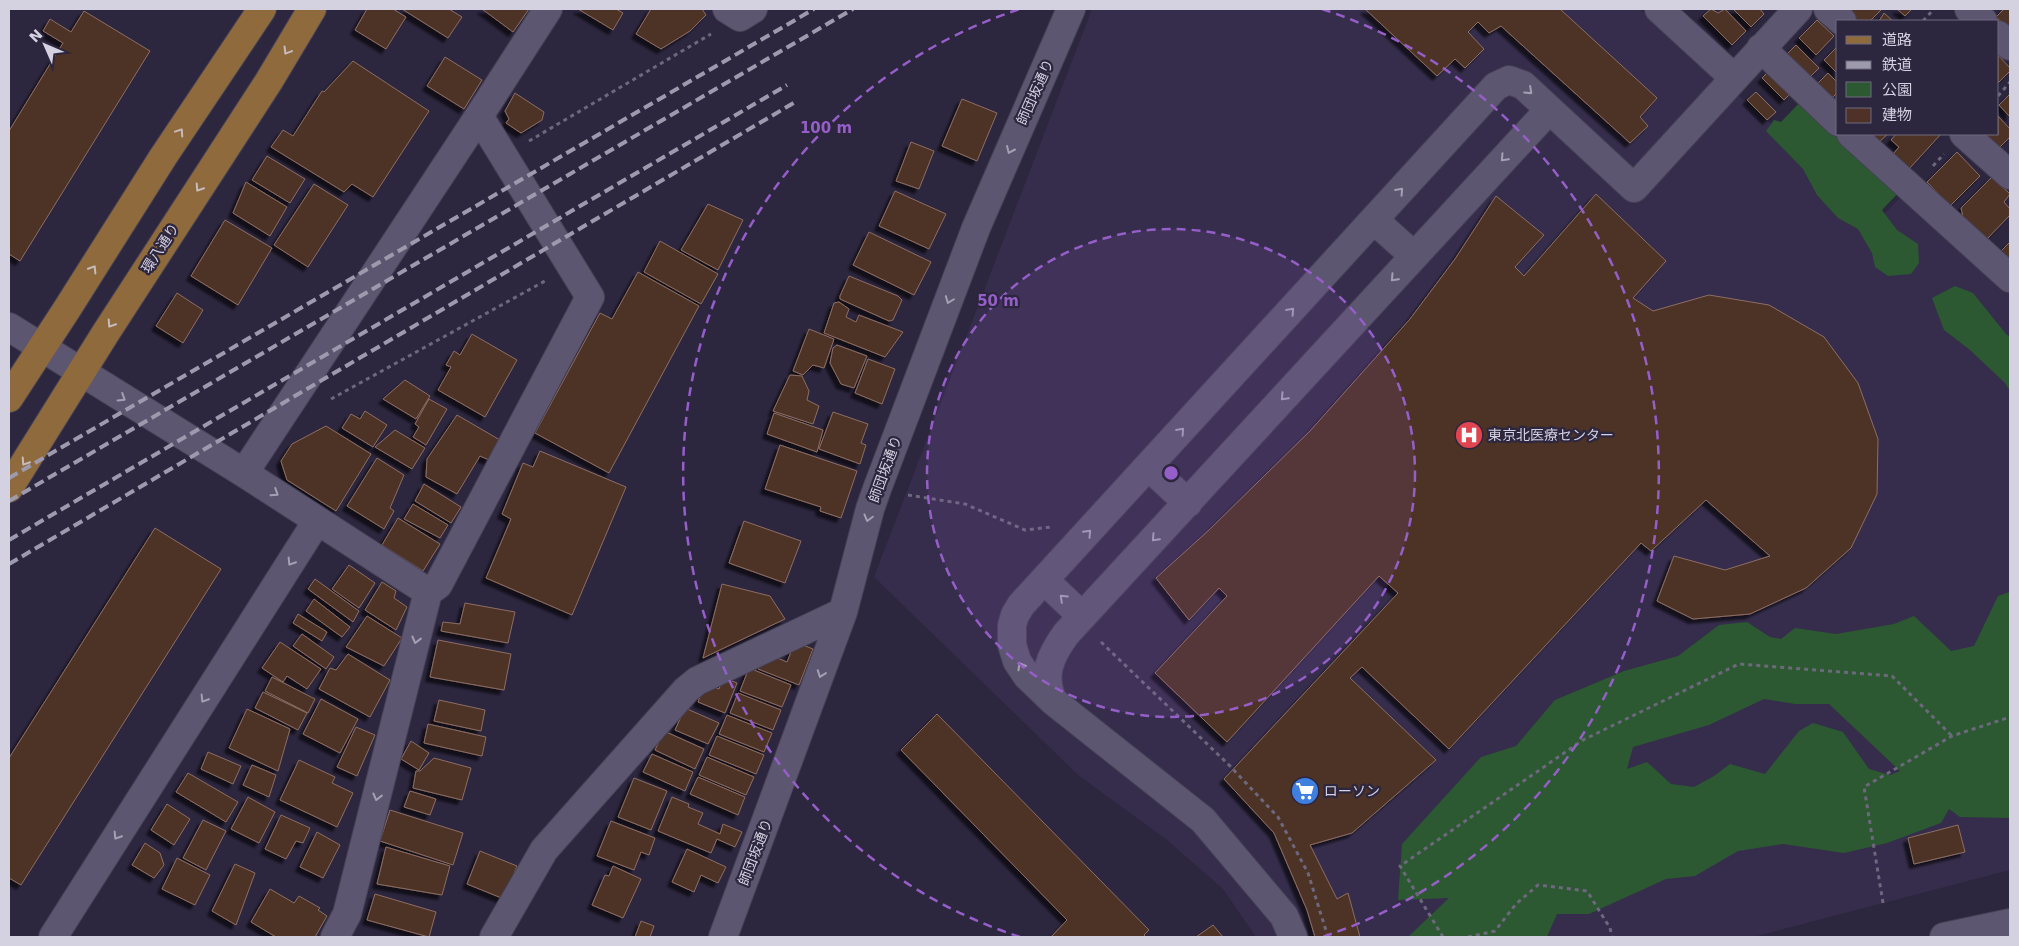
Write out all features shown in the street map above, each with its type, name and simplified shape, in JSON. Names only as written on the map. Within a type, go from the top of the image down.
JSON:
[{"type":"main road","points":[[9,398],[163,157],[262,9]]},
{"type":"main road","name":"環八通り","points":[[9,488],[81,372],[269,80],[312,9]]},
{"type":"street","points":[[244,473],[548,9]]},
{"type":"street","name":"師団坂通り","points":[[723,937],[786,771],[843,612],[870,509],[976,228],[1071,9]]},
{"type":"street","points":[[1659,9],[1733,78]]},
{"type":"street","points":[[1293,937],[1284,916],[1203,820],[1053,701],[1021,668],[1012,645],[1012,625],[1015,615],[1021,605],[1496,86],[1509,80],[1523,85],[1634,188],[1798,9]]},
{"type":"street","points":[[1828,9],[1841,20]]},
{"type":"street","points":[[1969,9],[1982,20]]},
{"type":"street","points":[[1999,36],[2010,46]]},
{"type":"street","points":[[1761,48],[1836,120]]},
{"type":"street","points":[[1053,701],[1047,683],[1048,666],[1057,647],[1082,616],[1549,110]]},
{"type":"street","points":[[335,937],[347,914],[428,592],[438,585],[590,297],[479,116]]},
{"type":"street","points":[[1852,135],[2010,278]]},
{"type":"street","points":[[1957,141],[2010,176]]},
{"type":"street","points":[[1374,220],[1414,256]]},
{"type":"street","points":[[9,327],[244,473],[428,592]]},
{"type":"street","points":[[1149,467],[1188,502]]},
{"type":"street","points":[[61,934],[317,521]]},
{"type":"street","points":[[1044,580],[1082,616]]},
{"type":"street","points":[[494,937],[544,850],[686,690],[697,681],[843,612]]},
{"type":"street","points":[[1944,937],[2010,923]]},
{"type":"path","points":[[1924,20],[1934,9]]},
{"type":"path","points":[[505,156],[740,12]]},
{"type":"path","points":[[1999,95],[2010,82]]},
{"type":"path","points":[[1912,189],[1957,141]]},
{"type":"path","points":[[323,403],[572,266]]},
{"type":"path","points":[[878,489],[965,504],[1025,530],[1065,525],[1082,539]]},
{"type":"path","points":[[1101,641],[1228,764],[1278,817],[1308,873],[1328,937]]},
{"type":"path","points":[[1443,937],[1400,866],[1583,740],[1739,664],[1892,676],[1952,736]]},
{"type":"path","points":[[1883,903],[1864,787],[1952,736],[2010,717]]},
{"type":"path","points":[[1468,937],[1495,931],[1516,904],[1538,885],[1587,891],[1610,928],[1612,937]]},
{"type":"shaded area","name":"東京北医療センター","points":[[1092,9],[1640,9],[1879,219],[1904,194],[2010,292],[2010,870],[1753,937],[1256,937],[1223,889],[1167,840],[1078,775],[874,577]]},
{"type":"green space","points":[[1802,100],[1836,132],[1836,135],[1840,135],[1900,191],[1882,210],[1897,230],[1918,244],[1919,263],[1911,274],[1888,276],[1875,267],[1872,253],[1858,229],[1838,218],[1817,195],[1803,169],[1766,131],[1774,120],[1781,122]]},
{"type":"green space","points":[[1955,286],[1973,293],[2010,337],[2010,391],[2005,383],[1970,350],[1944,330],[1932,298]]},
{"type":"green space","points":[[2010,592],[2010,818],[1960,817],[1949,809],[1941,823],[1887,843],[1844,853],[1783,844],[1738,851],[1695,876],[1666,879],[1589,914],[1557,914],[1547,937],[1408,937],[1449,898],[1398,900],[1402,844],[1481,757],[1516,746],[1555,700],[1624,671],[1678,656],[1719,625],[1747,622],[1770,637],[1781,639],[1795,628],[1836,634],[1894,624],[1914,616],[1951,651],[1974,646],[1998,596]],"holes":[[[1764,699],[1795,704],[1829,704],[1900,771],[1890,775],[1869,769],[1843,732],[1813,723],[1799,731],[1765,774],[1730,764],[1694,787],[1671,784],[1647,762],[1627,769],[1633,747],[1709,725]]]},
{"type":"building","points":[[367,9],[393,9],[406,17],[386,49],[355,30]]},
{"type":"building","points":[[402,9],[449,9],[462,17],[448,38]]},
{"type":"building","points":[[482,9],[529,9],[513,32]]},
{"type":"building","points":[[578,9],[616,9],[623,13],[613,30]]},
{"type":"building","points":[[651,9],[702,9],[706,15],[690,31],[661,49],[636,34]]},
{"type":"building","points":[[1365,9],[1560,9],[1657,98],[1640,117],[1648,126],[1630,143],[1501,26],[1489,33],[1478,22],[1468,32],[1484,49],[1465,68],[1455,59],[1437,76]]},
{"type":"building","points":[[1711,9],[1718,13],[1725,9],[1746,31],[1732,45],[1703,16]]},
{"type":"building","points":[[1733,9],[1760,9],[1764,14],[1751,27]]},
{"type":"building","points":[[1840,9],[1881,9],[1871,20],[1852,20]]},
{"type":"building","points":[[1897,9],[1912,9],[1905,16]]},
{"type":"building","points":[[2004,9],[2010,9],[2010,30],[1996,17]]},
{"type":"building","points":[[84,11],[150,51],[20,261],[9,254],[9,131],[63,43],[43,31],[50,19],[71,32]]},
{"type":"building","points":[[1884,13],[1892,20],[1880,20]]},
{"type":"building","points":[[1817,20],[1834,36],[1816,55],[1799,38]]},
{"type":"building","points":[[1796,45],[1819,68],[1809,78],[1786,55]]},
{"type":"building","points":[[1836,48],[1836,72],[1824,60]]},
{"type":"building","points":[[1999,56],[2010,68],[2010,71],[1999,82]]},
{"type":"building","points":[[445,57],[482,80],[464,109],[427,86]]},
{"type":"building","points":[[353,61],[429,111],[373,197],[352,184],[344,192],[271,147],[283,130],[293,136],[322,91],[324,92]]},
{"type":"building","points":[[1769,71],[1791,93],[1784,100],[1762,78]]},
{"type":"building","points":[[1828,73],[1836,81],[1836,94],[1831,99],[1816,85]]},
{"type":"building","points":[[1756,92],[1776,112],[1767,120],[1747,100]]},
{"type":"building","points":[[515,93],[544,112],[542,120],[521,133],[506,123],[509,119],[505,111]]},
{"type":"building","points":[[2010,94],[2010,117],[1999,105]]},
{"type":"building","points":[[962,99],[997,113],[977,161],[942,146]]},
{"type":"building","points":[[1999,117],[2010,129],[2010,137],[1996,151],[1980,135],[1999,135]]},
{"type":"building","points":[[1872,135],[1887,135],[1879,142]]},
{"type":"building","points":[[1895,135],[1940,135],[1909,169],[1893,154],[1899,147],[1891,140]]},
{"type":"building","points":[[911,142],[934,151],[919,189],[896,181]]},
{"type":"building","points":[[1957,152],[1980,176],[1950,206],[1927,182]]},
{"type":"building","points":[[267,156],[305,179],[290,203],[252,180]]},
{"type":"building","points":[[1992,177],[2010,194],[2004,202],[2010,209],[2010,215],[1987,239],[1964,221],[1961,208]]},
{"type":"building","points":[[246,182],[287,207],[270,236],[233,213]]},
{"type":"building","points":[[314,184],[348,205],[308,267],[274,245]]},
{"type":"building","points":[[895,191],[946,214],[929,249],[879,226]]},
{"type":"building","points":[[1596,194],[1666,261],[1633,298],[1653,311],[1709,295],[1769,305],[1824,337],[1858,383],[1878,439],[1877,494],[1851,548],[1806,588],[1750,614],[1693,619],[1657,601],[1674,556],[1725,570],[1770,556],[1706,500],[1651,551],[1641,543],[1449,749],[1362,667],[1350,678],[1436,760],[1352,833],[1310,845],[1337,899],[1348,893],[1360,937],[1315,937],[1307,910],[1274,833],[1224,779],[1398,593],[1379,576],[1227,742],[1155,673],[1227,596],[1219,588],[1189,620],[1156,578],[1209,530],[1310,431],[1410,319],[1455,259],[1496,196],[1544,235],[1515,267],[1524,276]]},
{"type":"building","points":[[708,204],[743,220],[718,270],[681,250]]},
{"type":"building","points":[[225,220],[272,248],[238,305],[191,276]]},
{"type":"building","points":[[869,232],[931,262],[914,295],[853,265]]},
{"type":"building","points":[[660,241],[718,274],[701,304],[644,272]]},
{"type":"building","points":[[2010,242],[2010,260],[2001,251]]},
{"type":"building","points":[[638,272],[699,306],[609,473],[535,433],[600,313],[612,319]]},
{"type":"building","points":[[849,276],[898,296],[902,300],[893,320],[889,321],[840,299]]},
{"type":"building","points":[[177,293],[203,310],[183,343],[156,326]]},
{"type":"building","points":[[839,302],[849,309],[846,317],[856,322],[859,315],[903,332],[885,357],[824,333],[834,303]]},
{"type":"building","points":[[809,329],[834,339],[824,368],[813,365],[803,375],[793,371]]},
{"type":"building","points":[[472,334],[517,360],[485,417],[438,390],[451,367],[446,365],[454,351],[460,355]]},
{"type":"building","points":[[837,345],[867,356],[854,388],[841,384],[830,363],[833,348]]},
{"type":"building","points":[[868,359],[895,369],[882,404],[855,393]]},
{"type":"building","points":[[790,375],[802,376],[809,391],[807,400],[819,406],[813,424],[773,411]]},
{"type":"building","points":[[405,380],[430,396],[416,419],[383,399]]},
{"type":"building","points":[[429,399],[447,409],[426,445],[413,437],[419,427],[415,424]]},
{"type":"building","points":[[365,411],[387,425],[373,447],[342,428],[351,414],[360,419]]},
{"type":"building","points":[[833,412],[868,424],[861,443],[866,445],[860,464],[819,449]]},
{"type":"building","points":[[774,413],[823,430],[817,452],[767,434]]},
{"type":"building","points":[[457,415],[500,440],[489,460],[480,456],[457,494],[426,477],[427,459]]},
{"type":"building","points":[[326,426],[371,454],[336,511],[287,480],[281,461],[292,444]]},
{"type":"building","points":[[395,430],[425,448],[412,469],[375,447]]},
{"type":"building","points":[[780,445],[857,471],[841,518],[820,511],[821,507],[765,489]]},
{"type":"building","points":[[540,451],[626,487],[572,615],[486,578],[511,519],[502,514],[523,463],[533,467]]},
{"type":"building","points":[[377,458],[404,475],[390,508],[394,511],[384,529],[347,506]]},
{"type":"building","points":[[424,484],[461,507],[451,523],[415,501]]},
{"type":"building","points":[[413,504],[448,525],[440,538],[404,519]]},
{"type":"building","points":[[398,518],[440,544],[423,571],[382,545]]},
{"type":"building","points":[[744,521],[801,541],[785,583],[729,563]]},
{"type":"building","points":[[155,528],[221,569],[21,885],[9,878],[9,758]]},
{"type":"building","points":[[349,565],[375,583],[359,608],[332,589]]},
{"type":"building","points":[[315,579],[359,611],[353,622],[308,589]]},
{"type":"building","points":[[382,582],[396,591],[394,598],[407,607],[396,630],[365,610]]},
{"type":"building","points":[[722,584],[770,596],[785,619],[703,658]]},
{"type":"building","points":[[314,599],[350,627],[342,637],[306,611]]},
{"type":"building","points":[[465,603],[515,612],[508,643],[441,631],[443,622],[460,624]]},
{"type":"building","points":[[298,614],[327,632],[322,641],[293,623]]},
{"type":"building","points":[[367,616],[402,638],[384,666],[346,647]]},
{"type":"building","points":[[302,634],[334,657],[326,669],[293,646]]},
{"type":"building","points":[[438,640],[511,654],[504,690],[430,677]]},
{"type":"building","points":[[280,642],[321,669],[307,689],[287,676],[283,682],[262,668]]},
{"type":"building","points":[[795,642],[813,649],[799,685],[758,669],[765,653],[787,662]]},
{"type":"building","points":[[348,654],[390,680],[370,717],[319,689],[330,668],[336,670]]},
{"type":"building","points":[[749,668],[791,685],[782,707],[740,691]]},
{"type":"building","points":[[272,677],[315,699],[308,713],[265,691]]},
{"type":"building","points":[[723,677],[737,683],[725,713],[698,702],[705,683],[719,689]]},
{"type":"building","points":[[263,692],[307,713],[298,730],[255,708]]},
{"type":"building","points":[[738,693],[781,710],[773,730],[730,713]]},
{"type":"building","points":[[321,699],[358,719],[340,753],[303,734]]},
{"type":"building","points":[[439,700],[485,710],[481,731],[434,721]]},
{"type":"building","points":[[685,708],[719,723],[708,744],[675,730]]},
{"type":"building","points":[[247,709],[290,729],[278,771],[229,748]]},
{"type":"building","points":[[937,714],[1149,930],[1144,935],[1146,937],[1051,937],[1067,920],[901,750]]},
{"type":"building","points":[[727,715],[772,733],[764,752],[719,734]]},
{"type":"building","points":[[428,724],[486,737],[482,756],[424,743]]},
{"type":"building","points":[[356,727],[375,735],[357,776],[337,767]]},
{"type":"building","points":[[664,731],[704,749],[695,769],[655,750]]},
{"type":"building","points":[[717,736],[764,755],[756,774],[709,755]]},
{"type":"building","points":[[411,741],[429,753],[419,770],[401,759]]},
{"type":"building","points":[[208,752],[241,766],[233,784],[201,769]]},
{"type":"building","points":[[652,754],[693,772],[685,791],[643,772]]},
{"type":"building","points":[[707,757],[754,777],[746,795],[699,775]]},
{"type":"building","points":[[434,758],[471,768],[462,800],[413,788],[416,771],[420,771]]},
{"type":"building","points":[[299,760],[335,777],[332,783],[353,793],[337,827],[280,800]]},
{"type":"building","points":[[252,765],[276,775],[269,797],[243,785]]},
{"type":"building","points":[[188,773],[238,802],[226,822],[176,792]]},
{"type":"building","points":[[698,777],[745,797],[738,815],[690,794]]},
{"type":"building","points":[[634,778],[667,791],[651,830],[618,817]]},
{"type":"building","points":[[410,791],[436,799],[430,815],[404,807]]},
{"type":"building","points":[[248,797],[275,812],[259,843],[231,829]]},
{"type":"building","points":[[672,797],[689,804],[688,807],[703,813],[698,824],[720,834],[723,824],[742,832],[735,847],[717,839],[711,853],[658,831]]},
{"type":"building","points":[[167,804],[190,819],[174,845],[151,830]]},
{"type":"building","points":[[390,810],[463,833],[453,865],[380,841]]},
{"type":"building","points":[[281,815],[310,828],[303,843],[296,841],[286,859],[265,849]]},
{"type":"building","points":[[203,820],[226,831],[206,870],[183,858]]},
{"type":"building","points":[[611,821],[655,838],[649,855],[641,852],[634,870],[597,856]]},
{"type":"building","points":[[1958,825],[1965,852],[1914,864],[1908,838]]},
{"type":"building","points":[[317,832],[340,845],[323,878],[300,867]]},
{"type":"building","points":[[145,843],[160,853],[164,865],[154,878],[132,865]]},
{"type":"building","points":[[386,847],[450,866],[442,895],[377,884]]},
{"type":"building","points":[[687,849],[726,867],[718,883],[701,875],[694,892],[672,882]]},
{"type":"building","points":[[480,851],[517,866],[504,899],[467,884]]},
{"type":"building","points":[[177,858],[210,875],[195,905],[162,889]]},
{"type":"building","points":[[235,864],[255,873],[236,925],[212,911]]},
{"type":"building","points":[[613,866],[641,879],[623,918],[592,905],[605,875],[609,876]]},
{"type":"building","points":[[270,889],[294,903],[299,896],[320,908],[318,910],[327,916],[315,937],[276,937],[251,922]]},
{"type":"building","points":[[375,894],[436,912],[429,937],[367,920]]},
{"type":"building","points":[[641,921],[654,926],[650,937],[635,937]]},
{"type":"building","points":[[1213,925],[1223,937],[1196,937]]},
{"type":"railway","points":[[9,478],[814,9]]},
{"type":"railway","points":[[9,501],[853,9]]},
{"type":"railway","points":[[9,540],[787,85]]},
{"type":"railway","points":[[9,564],[797,101]]},
{"type":"place","name":"東京北医療センター","points":[[1469,435]]},
{"type":"place","name":"ローソン","points":[[1305,791]]}]
